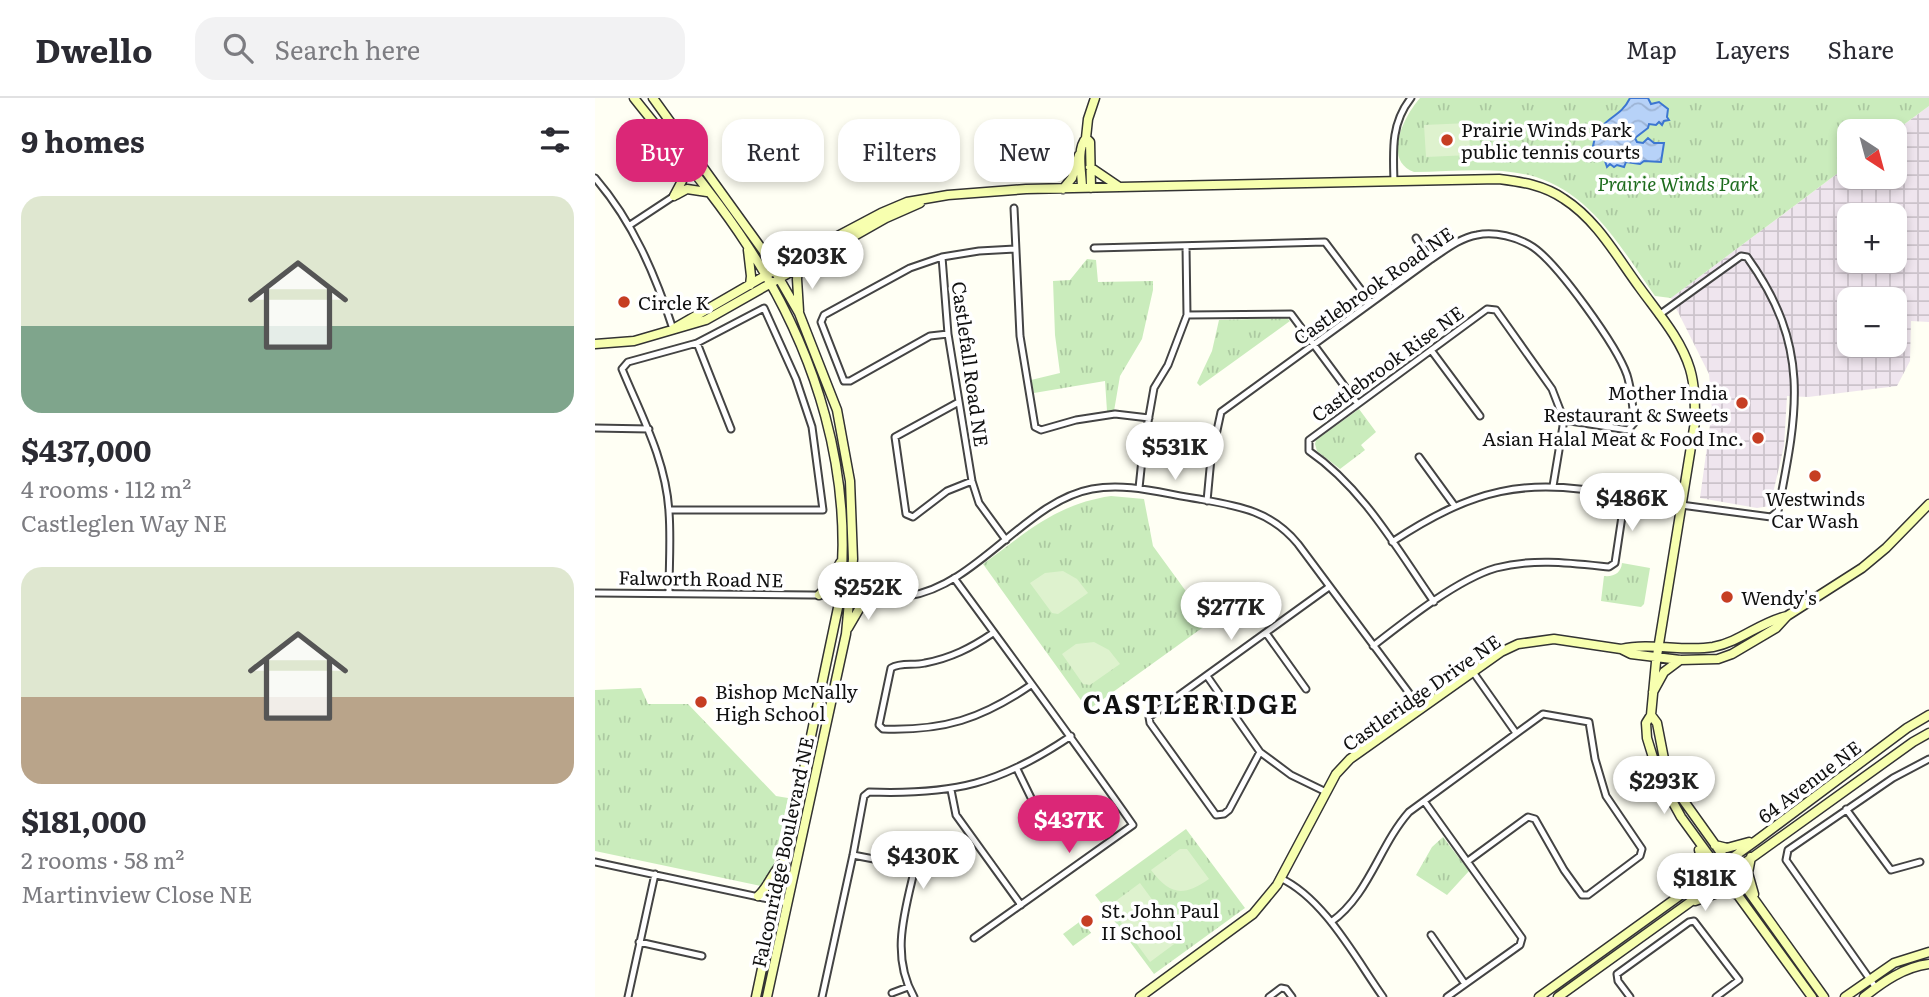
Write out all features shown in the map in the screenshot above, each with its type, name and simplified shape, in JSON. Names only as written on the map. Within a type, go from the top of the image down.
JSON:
[{"type":"street","name":"Falconridge Boulevard NE","points":[[636,98],[652,119]]},
{"type":"street","points":[[636,98],[642,99],[658,119]]},
{"type":"street","name":"Falconridge Boulevard NE","points":[[653,98],[668,119]]},
{"type":"street","points":[[1063,188],[1072,178],[1086,138],[1088,119],[1095,98]]},
{"type":"street","points":[[1394,181],[1392,138],[1399,118],[1411,98]]},
{"type":"street","points":[[1086,138],[1090,142],[1090,167],[1086,188]]},
{"type":"street","points":[[1081,152],[1086,188]]},
{"type":"street","points":[[1090,167],[1121,188]]},
{"type":"street","name":"Falconridge Boulevard NE","points":[[708,173],[764,252],[799,313],[837,410],[853,514],[846,634],[767,997]]},
{"type":"street","points":[[595,178],[630,225],[673,329]]},
{"type":"street","points":[[777,275],[796,258],[907,202],[971,193],[1063,188],[1499,179],[1548,189],[1579,210],[1598,230],[1659,315],[1681,349],[1690,369],[1693,386],[1695,422],[1657,652],[1651,715],[1646,723],[1653,762],[1668,795],[1696,840],[1812,997]]},
{"type":"street","points":[[674,196],[681,182]]},
{"type":"street","name":"Falconridge Boulevard NE","points":[[700,182],[748,246],[795,330],[825,411],[838,482],[842,561],[839,595],[830,650],[756,997]]},
{"type":"street","points":[[630,225],[687,189],[708,193]]},
{"type":"street","points":[[595,344],[634,341],[706,320],[777,275],[798,268],[886,218],[926,200]]},
{"type":"street","points":[[1014,208],[1020,336],[1035,427],[1041,430],[1076,420],[1115,414],[1149,418]]},
{"type":"street","name":"Castlebrook Road NE","points":[[1207,501],[1221,412],[1430,260],[1459,241],[1478,234],[1500,235],[1531,245],[1553,264],[1621,361],[1632,397],[1634,423],[1628,430],[1564,420]]},
{"type":"street","points":[[1416,239],[1430,260]]},
{"type":"street","points":[[1094,248],[1325,242],[1371,303]]},
{"type":"street","points":[[748,246],[750,285]]},
{"type":"street","points":[[1139,488],[1154,388],[1168,365],[1187,315],[1186,246]]},
{"type":"street","name":"Castlefall Road NE","points":[[1006,540],[979,503],[972,481],[957,402],[941,257],[1015,249]]},
{"type":"street","points":[[764,252],[781,259],[796,258]]},
{"type":"street","points":[[1659,315],[1727,264],[1741,256],[1747,257],[1764,280],[1785,326],[1792,352],[1796,405],[1778,511],[1771,517],[1681,505]]},
{"type":"street","points":[[941,257],[910,268],[824,315],[821,322],[844,381],[851,381],[930,336],[948,334]]},
{"type":"street","points":[[798,268],[799,313]]},
{"type":"street","points":[[673,329],[750,285],[768,280]]},
{"type":"street","points":[[669,510],[823,510],[812,427],[796,379],[764,308],[697,343],[628,362],[622,369],[649,429],[662,470],[669,510],[670,593]]},
{"type":"street","name":"Castlebrook Rise NE","points":[[1434,603],[1367,506],[1329,465],[1309,451],[1309,440],[1487,309],[1496,310],[1552,389],[1564,420]]},
{"type":"street","points":[[1187,315],[1291,314],[1357,403]]},
{"type":"street","points":[[697,343],[731,429]]},
{"type":"street","points":[[1431,350],[1480,416]]},
{"type":"street","points":[[957,402],[895,437],[906,514],[913,517],[947,491],[972,481]]},
{"type":"street","points":[[1553,486],[1564,420]]},
{"type":"street","points":[[595,428],[649,429]]},
{"type":"street","points":[[1419,457],[1454,505]]},
{"type":"street","points":[[1373,646],[1475,577],[1496,568],[1550,561],[1609,566],[1615,563],[1624,503],[1620,496],[1553,486],[1504,491],[1454,505],[1392,542]]},
{"type":"street","name":"Falworth Road NE","points":[[595,593],[924,593],[954,578],[1034,518],[1063,500],[1092,489],[1139,488],[1243,508],[1272,519],[1290,534],[1421,709]]},
{"type":"street","points":[[1657,652],[1680,660],[1718,659],[1733,654],[1776,628],[1787,616],[1878,555],[1929,504]]},
{"type":"street","points":[[819,595],[830,584],[842,561]]},
{"type":"street","points":[[954,578],[1133,825],[974,938]]},
{"type":"street","points":[[1260,752],[1229,810],[1216,815],[1149,718],[1329,587]]},
{"type":"street","points":[[846,634],[862,604],[872,595]]},
{"type":"street","points":[[1657,652],[1726,644],[1772,619],[1787,616]]},
{"type":"street","points":[[993,633],[949,658],[920,664],[895,665],[891,668],[879,724],[883,729],[919,730],[952,724],[1005,703],[1031,685]]},
{"type":"street","points":[[1266,633],[1306,689]]},
{"type":"street","name":"Castleridge Drive NE","points":[[1140,997],[1253,914],[1265,902],[1336,774],[1350,759],[1501,652],[1518,644],[1554,639],[1657,652]]},
{"type":"street","points":[[1651,695],[1664,672],[1680,660]]},
{"type":"street","points":[[1473,672],[1516,733]]},
{"type":"street","points":[[1207,676],[1260,752],[1291,775],[1326,792]]},
{"type":"street","points":[[1331,922],[1354,902],[1398,824],[1409,812],[1543,714],[1589,722],[1595,760],[1606,796],[1642,849],[1640,856],[1588,895],[1582,895],[1564,870],[1535,819],[1528,817],[1468,861]]},
{"type":"street","points":[[1651,715],[1657,723],[1665,764],[1681,797],[1824,997]]},
{"type":"street","name":"64 Avenue NE","points":[[1539,997],[1757,840],[1906,728],[1929,715]]},
{"type":"street","name":"64 Avenue NE","points":[[1558,997],[1751,856],[1929,733]]},
{"type":"street","points":[[822,997],[864,796],[869,792],[911,794],[951,790],[1017,769],[1071,736]]},
{"type":"street","points":[[1876,988],[1786,860],[1789,850],[1846,808],[1929,759]]},
{"type":"street","points":[[1017,769],[1036,808]]},
{"type":"street","points":[[951,790],[956,815],[1021,905]]},
{"type":"street","points":[[1425,800],[1522,938],[1520,945],[1447,997]]},
{"type":"street","points":[[1846,808],[1891,870],[1920,862]]},
{"type":"street","points":[[1696,840],[1704,868],[1700,880]]},
{"type":"street","points":[[1715,845],[1733,847],[1757,840]]},
{"type":"street","points":[[853,855],[910,866],[913,872],[903,918],[900,957],[913,997]]},
{"type":"street","points":[[1751,856],[1748,873],[1759,907]]},
{"type":"street","points":[[758,896],[767,888],[779,865],[785,860]]},
{"type":"street","points":[[595,863],[787,903]]},
{"type":"street","points":[[628,997],[655,874]]},
{"type":"street","points":[[1280,878],[1302,892],[1331,922],[1383,997]]},
{"type":"street","points":[[1685,905],[1723,891],[1735,894]]},
{"type":"street","points":[[1630,997],[1618,981],[1618,974],[1694,921],[1739,980],[1716,997]]},
{"type":"street","points":[[1431,935],[1465,984]]},
{"type":"street","points":[[639,942],[702,956]]},
{"type":"street","points":[[1845,997],[1894,963],[1929,953]]},
{"type":"street","points":[[1864,997],[1917,965],[1929,964]]},
{"type":"street","points":[[1798,979],[1805,997]]},
{"type":"street","points":[[892,993],[908,987]]},
{"type":"street","points":[[1269,997],[1281,988],[1286,989],[1292,997]]},
{"type":"shaded area","points":[[1929,106],[1929,322],[1911,321],[1910,361],[1897,386],[1808,397],[1787,396],[1784,446],[1770,506],[1757,508],[1700,498],[1712,410],[1709,374],[1671,298],[1837,174],[1837,189],[1907,189],[1907,122]]},
{"type":"green space","name":"Prairie Winds Park","points":[[1420,98],[1929,98],[1929,106],[1907,122],[1907,119],[1837,119],[1837,174],[1671,298],[1655,296],[1605,226],[1574,197],[1556,185],[1536,177],[1506,172],[1414,172],[1404,166],[1399,158],[1399,137]]},
{"type":"green space","name":"Prairie Winds Park public tennis courts","points":[[1469,123],[1470,155],[1426,157],[1424,125]]},
{"type":"green space","points":[[1087,259],[1096,260],[1098,282],[1153,281],[1142,339],[1120,376],[1114,411],[1107,411],[1105,381],[1034,393],[1031,380],[1060,373],[1055,335],[1053,281],[1070,280]]},
{"type":"green space","points":[[1287,318],[1290,321],[1200,386],[1197,383],[1212,351],[1219,320]]},
{"type":"green space","points":[[1359,409],[1376,432],[1361,445],[1365,450],[1340,469],[1317,451],[1316,440]]},
{"type":"green space","points":[[1111,496],[1144,499],[1153,546],[1209,623],[1088,710],[983,564],[1058,513],[1074,505]]},
{"type":"green space","points":[[1622,563],[1650,568],[1644,604],[1641,607],[1601,601],[1604,576],[1616,574]]},
{"type":"green space","points":[[1063,571],[1077,579],[1088,593],[1058,614],[1052,613],[1030,583],[1045,573]]},
{"type":"green space","points":[[1094,642],[1109,650],[1120,664],[1090,685],[1083,684],[1062,654],[1076,644]]},
{"type":"green space","points":[[641,688],[648,704],[688,704],[776,796],[788,798],[772,872],[761,886],[595,851],[595,690]]},
{"type":"green space","points":[[1186,829],[1245,908],[1154,974],[1095,895]]},
{"type":"green space","points":[[1443,837],[1469,871],[1447,895],[1416,875],[1432,847]]},
{"type":"green space","points":[[1180,849],[1187,849],[1209,879],[1184,891],[1171,889],[1151,870]]},
{"type":"green space","points":[[1140,883],[1181,939],[1150,962],[1109,906]]},
{"type":"green space","points":[[1082,920],[1091,933],[1073,946],[1063,934]]},
{"type":"water","points":[[1630,98],[1648,98],[1651,104],[1659,102],[1668,109],[1669,120],[1662,125],[1659,122],[1656,125],[1649,124],[1648,128],[1635,138],[1637,142],[1643,143],[1648,138],[1654,143],[1664,143],[1661,162],[1626,162],[1624,167],[1610,164],[1607,167],[1604,158],[1606,153],[1598,154],[1599,149],[1593,146],[1596,136]]},
{"type":"place","name":"Prairie Winds Park public tennis courts","points":[[1447,140]]},
{"type":"place","name":"Circle K","points":[[624,302]]},
{"type":"place","name":"Mother India Restaurant & Sweets","points":[[1742,403]]},
{"type":"place","name":"Asian Halal Meat & Food Inc.","points":[[1758,438]]},
{"type":"place","name":"Westwinds Car Wash","points":[[1815,476]]},
{"type":"place","name":"Wendy's","points":[[1727,597]]},
{"type":"place","name":"Bishop McNally High School","points":[[701,702]]},
{"type":"place","name":"St. John Paul II School","points":[[1087,921]]},
{"type":"district","name":"CASTLERIDGE","points":[[1191,702]]}]
